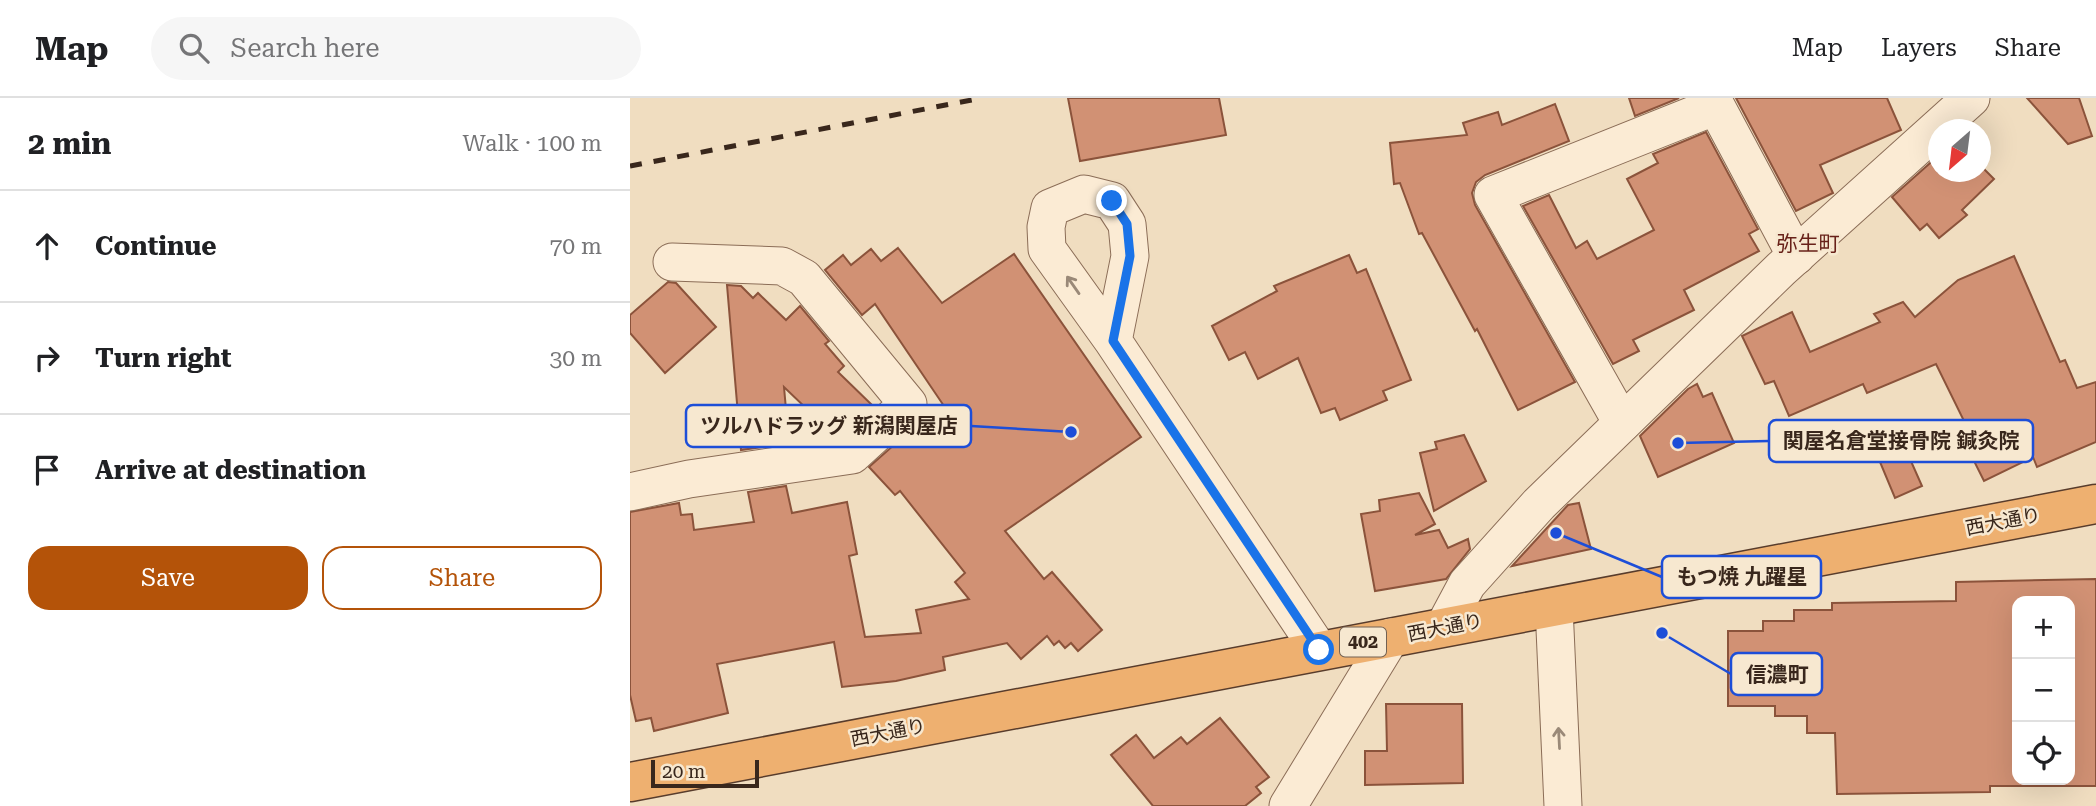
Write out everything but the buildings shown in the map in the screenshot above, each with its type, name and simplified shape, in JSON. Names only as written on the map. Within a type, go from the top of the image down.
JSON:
[{"type":"highway","name":"西大通り","points":[[630,782],[2096,504]]},
{"type":"street","points":[[1444,627],[1467,584],[1539,504],[1796,256],[1972,98]]},
{"type":"street","points":[[1622,423],[1493,195],[1716,106],[1796,256]]},
{"type":"street","points":[[630,492],[702,477],[852,456],[908,404],[804,278],[782,266],[672,262]]},
{"type":"street","points":[[1113,341],[1319,650]]},
{"type":"street","points":[[1553,607],[1563,806]]},
{"type":"street","points":[[1288,806],[1391,637]]},
{"type":"street","points":[[1321,751],[1322,806]]},
{"type":"railway","points":[[630,166],[982,98]]},
{"type":"place","name":"ツルハドラッグ 新潟関屋店","points":[[1071,432]]},
{"type":"place","name":"関屋名倉堂接骨院 鍼灸院","points":[[1678,443]]},
{"type":"place","name":"もつ焼 九躍星","points":[[1556,533]]},
{"type":"place","name":"信濃町","points":[[1662,633]]},
{"type":"district","name":"弥生町","points":[[1808,244]]},
{"type":"route","points":[[1112,201],[1127,224],[1130,256],[1113,341],[1319,650]]}]
